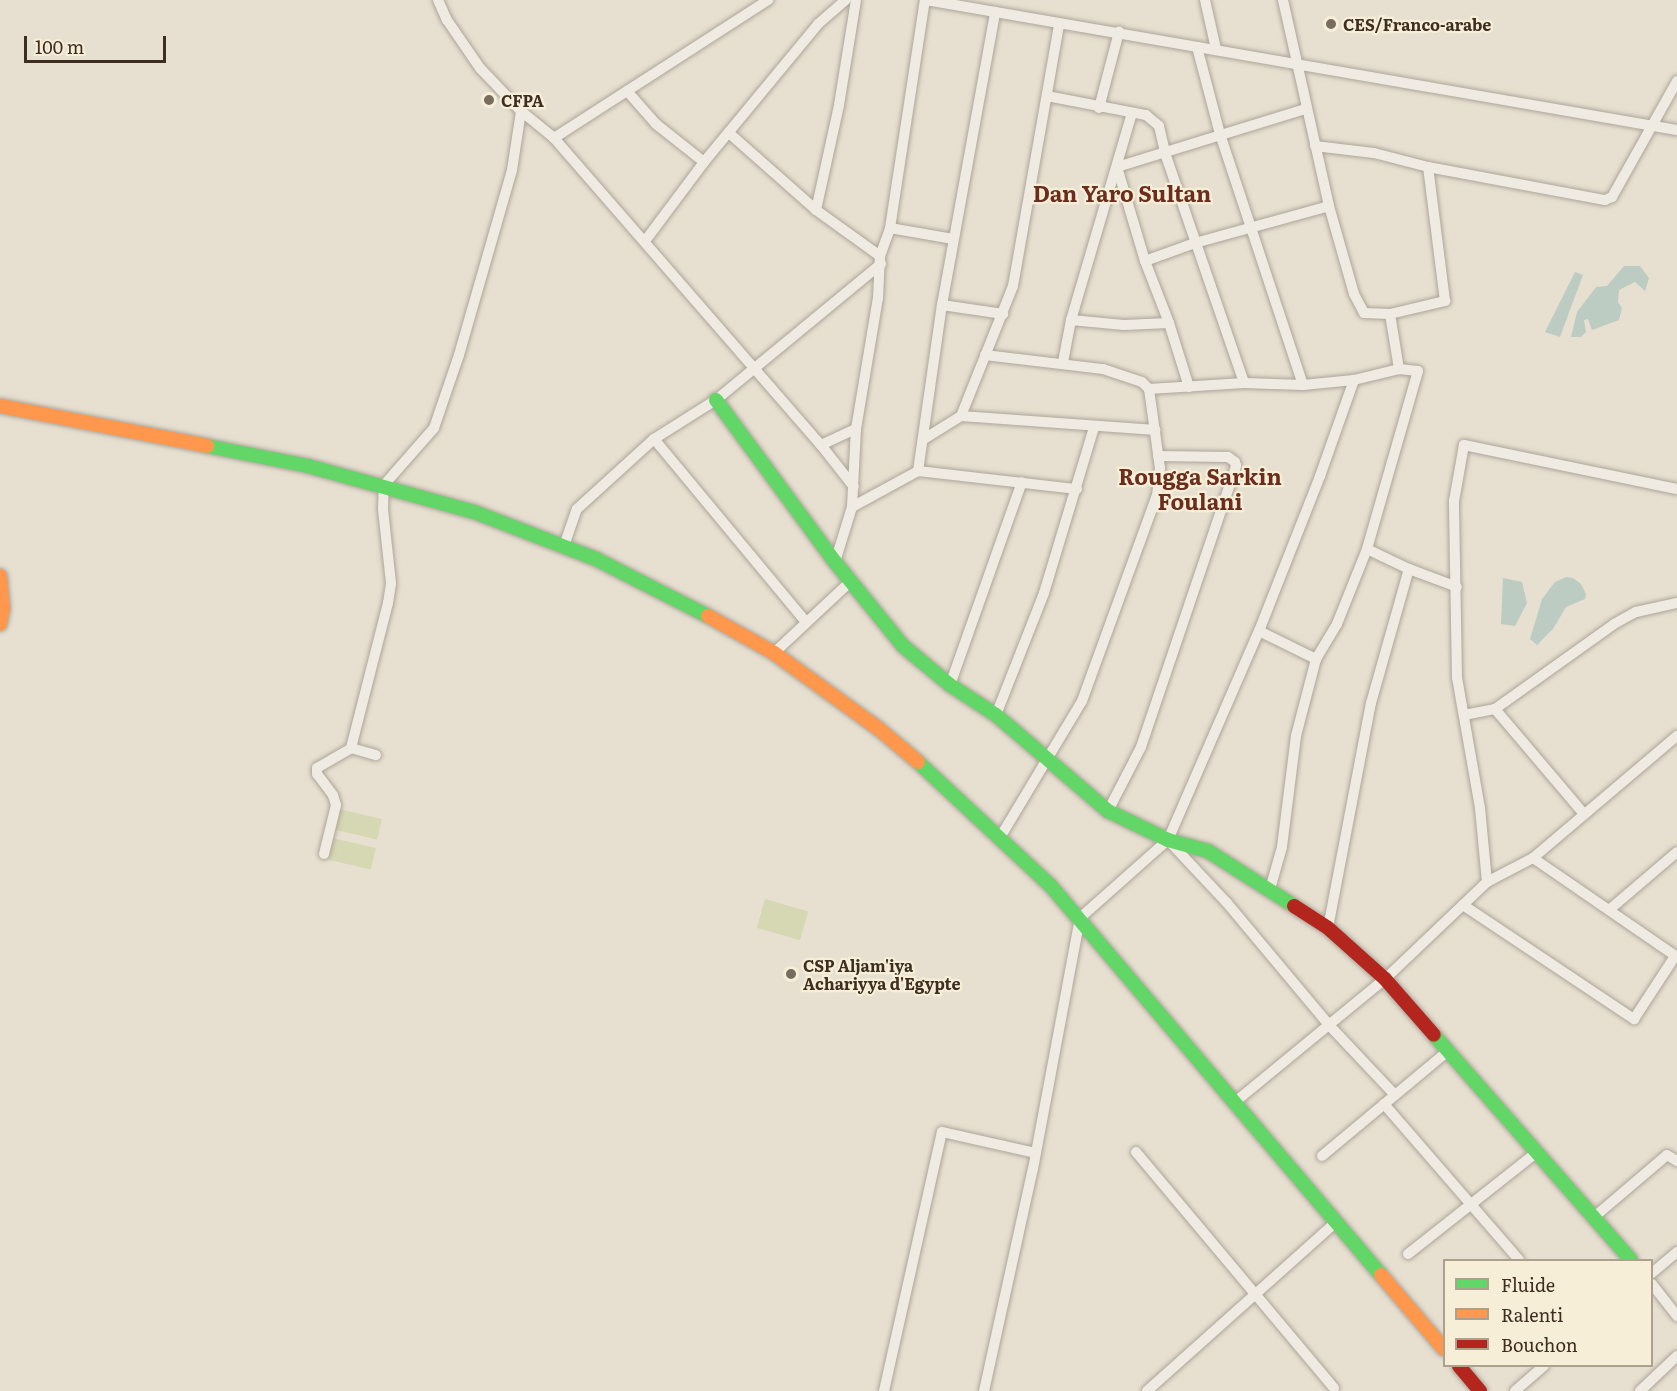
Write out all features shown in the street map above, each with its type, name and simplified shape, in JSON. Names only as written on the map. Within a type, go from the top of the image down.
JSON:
[{"type":"main road","points":[[716,400],[851,582],[903,646],[950,685],[996,715],[1108,810],[1168,840],[1208,851],[1328,928],[1385,979],[1630,1259]]},
{"type":"main road","points":[[0,406],[236,451],[384,485],[477,513],[564,546],[652,586],[774,653],[879,729],[940,780],[1001,836],[1080,918],[1443,1348]]},
{"type":"main road","points":[[0,576],[3,608],[0,624]]},
{"type":"main road","points":[[1461,1367],[1480,1391]]},
{"type":"street","points":[[438,0],[447,20],[480,68],[521,111],[554,138],[821,445],[854,488]]},
{"type":"street","points":[[554,138],[768,0]]},
{"type":"street","points":[[645,241],[704,162],[818,24],[846,0]]},
{"type":"street","points":[[816,210],[838,105],[856,0]]},
{"type":"street","points":[[836,562],[852,507],[856,429],[878,298],[880,260],[890,228],[925,0],[1677,130]]},
{"type":"street","points":[[1205,0],[1216,49]]},
{"type":"street","points":[[1283,0],[1305,109],[1329,206],[1354,294],[1362,311],[1367,314],[1390,314],[1445,301],[1428,167]]},
{"type":"street","points":[[918,471],[953,239],[995,12]]},
{"type":"street","points":[[924,439],[960,416],[1013,286],[1059,24]]},
{"type":"street","points":[[1098,108],[1119,32]]},
{"type":"street","points":[[1197,47],[1220,134],[1303,385]]},
{"type":"street","points":[[1315,146],[1374,153],[1428,167],[1605,200],[1612,196],[1677,81]]},
{"type":"street","points":[[627,91],[656,124],[704,162]]},
{"type":"street","points":[[1047,96],[1098,108],[1146,115],[1159,126],[1165,153],[1244,383]]},
{"type":"street","points":[[1117,167],[1305,109]]},
{"type":"street","points":[[324,854],[336,805],[333,795],[317,774],[317,768],[351,748],[391,583],[383,509],[384,485],[434,428],[459,355],[512,170],[521,111]]},
{"type":"street","points":[[1064,362],[1071,320],[1132,113]]},
{"type":"street","points":[[729,133],[816,210],[880,260]]},
{"type":"street","points":[[1117,167],[1145,261],[1169,323],[1189,387]]},
{"type":"street","points":[[1145,261],[1195,243],[1329,206]]},
{"type":"street","points":[[890,228],[953,239]]},
{"type":"street","points":[[564,546],[577,509],[654,439],[716,400],[880,260]]},
{"type":"street","points":[[942,305],[1003,314]]},
{"type":"street","points":[[1390,314],[1399,369]]},
{"type":"street","points":[[1071,320],[1124,325],[1169,323]]},
{"type":"street","points":[[985,355],[1064,362],[1131,376],[1149,389],[1244,383],[1303,385],[1353,380],[1399,369],[1418,371],[1367,549],[1337,624],[1316,659],[1296,736],[1282,847],[1270,889]]},
{"type":"street","points":[[984,1391],[1036,1154],[1080,918],[1168,840],[1259,631],[1320,476],[1353,380]]},
{"type":"street","points":[[1001,836],[1082,700],[1157,495],[1160,468],[1149,389]]},
{"type":"street","points":[[960,416],[1155,430]]},
{"type":"street","points":[[996,715],[1044,593],[1094,427]]},
{"type":"street","points":[[821,445],[856,429]]},
{"type":"street","points":[[654,439],[806,622]]},
{"type":"street","points":[[1487,882],[1484,837],[1457,678],[1454,501],[1464,445],[1677,489]]},
{"type":"street","points":[[1108,810],[1141,747],[1236,466],[1235,462],[1228,457],[1158,456]]},
{"type":"street","points":[[852,507],[918,471],[1077,489]]},
{"type":"street","points":[[950,685],[1022,482]]},
{"type":"street","points":[[1367,549],[1409,569],[1457,587]]},
{"type":"street","points":[[1328,928],[1371,703],[1409,569]]},
{"type":"street","points":[[774,653],[851,582]]},
{"type":"street","points":[[1464,715],[1495,709],[1614,624],[1646,608],[1677,603]]},
{"type":"street","points":[[1259,631],[1316,659]]},
{"type":"street","points":[[1495,709],[1584,814]]},
{"type":"street","points":[[1235,1102],[1385,979],[1487,882],[1533,858],[1677,736]]},
{"type":"street","points":[[351,748],[376,755]]},
{"type":"street","points":[[1168,840],[1227,903],[1329,1025],[1395,1095]]},
{"type":"street","points":[[1609,910],[1677,852]]},
{"type":"street","points":[[1463,905],[1634,1019],[1676,957],[1533,858]]},
{"type":"street","points":[[1322,1156],[1449,1050]]},
{"type":"street","points":[[1384,1104],[1518,1259]]},
{"type":"street","points":[[884,1391],[942,1132],[1036,1154]]},
{"type":"street","points":[[1136,1152],[1334,1388]]},
{"type":"street","points":[[1408,1254],[1536,1153]]},
{"type":"street","points":[[1593,1218],[1667,1155],[1677,1161]]},
{"type":"street","points":[[1147,1391],[1336,1222]]},
{"type":"street","points":[[1653,1272],[1677,1252]]},
{"type":"street","points":[[1653,1285],[1677,1316]]},
{"type":"street","points":[[1640,1391],[1677,1356]]},
{"type":"street","points":[[1515,1391],[1542,1367]]},
{"type":"green space","points":[[338,809],[382,819],[377,840],[333,829]]},
{"type":"green space","points":[[332,838],[376,848],[371,870],[327,859]]},
{"type":"green space","points":[[765,899],[808,911],[800,940],[757,928]]},
{"type":"shaded area","points":[[1624,266],[1640,266],[1649,278],[1645,291],[1635,282],[1619,290],[1618,302],[1622,308],[1619,320],[1592,330],[1588,319],[1584,320],[1586,332],[1581,337],[1571,337],[1577,312],[1596,287],[1607,286]]},
{"type":"shaded area","points":[[1575,272],[1583,275],[1560,337],[1545,332]]},
{"type":"shaded area","points":[[1566,577],[1573,578],[1581,584],[1586,594],[1585,599],[1566,607],[1553,629],[1537,645],[1530,639],[1542,599],[1555,582]]},
{"type":"shaded area","points":[[1503,578],[1522,582],[1527,603],[1515,626],[1501,624]]},
{"type":"traffic: fast","points":[[716,400],[835,562],[903,646],[950,685],[996,715],[1108,811],[1168,840],[1208,851],[1294,906]]},
{"type":"traffic: fast","points":[[207,446],[308,466],[477,513],[596,559],[708,616]]},
{"type":"traffic: fast","points":[[918,762],[1050,885],[1381,1275]]},
{"type":"traffic: fast","points":[[1434,1035],[1630,1259]]},
{"type":"traffic: slow","points":[[0,406],[207,446]]},
{"type":"traffic: slow","points":[[0,576],[3,608],[0,624]]},
{"type":"traffic: slow","points":[[708,616],[774,653],[879,729],[918,762]]},
{"type":"traffic: slow","points":[[1381,1275],[1443,1348]]},
{"type":"traffic: jam","points":[[1294,906],[1328,928],[1385,979],[1434,1035]]},
{"type":"traffic: jam","points":[[1460,1367],[1480,1391]]},
{"type":"place","name":"CES/Franco-arabe","points":[[1331,24]]},
{"type":"place","name":"CFPA","points":[[489,100]]},
{"type":"place","name":"CSP Aljam'iya Achariyya d'Egypte","points":[[791,974]]},
{"type":"district","name":"Dan Yaro Sultan","points":[[1122,193]]},
{"type":"district","name":"Rougga Sarkin Foulani","points":[[1200,488]]}]
